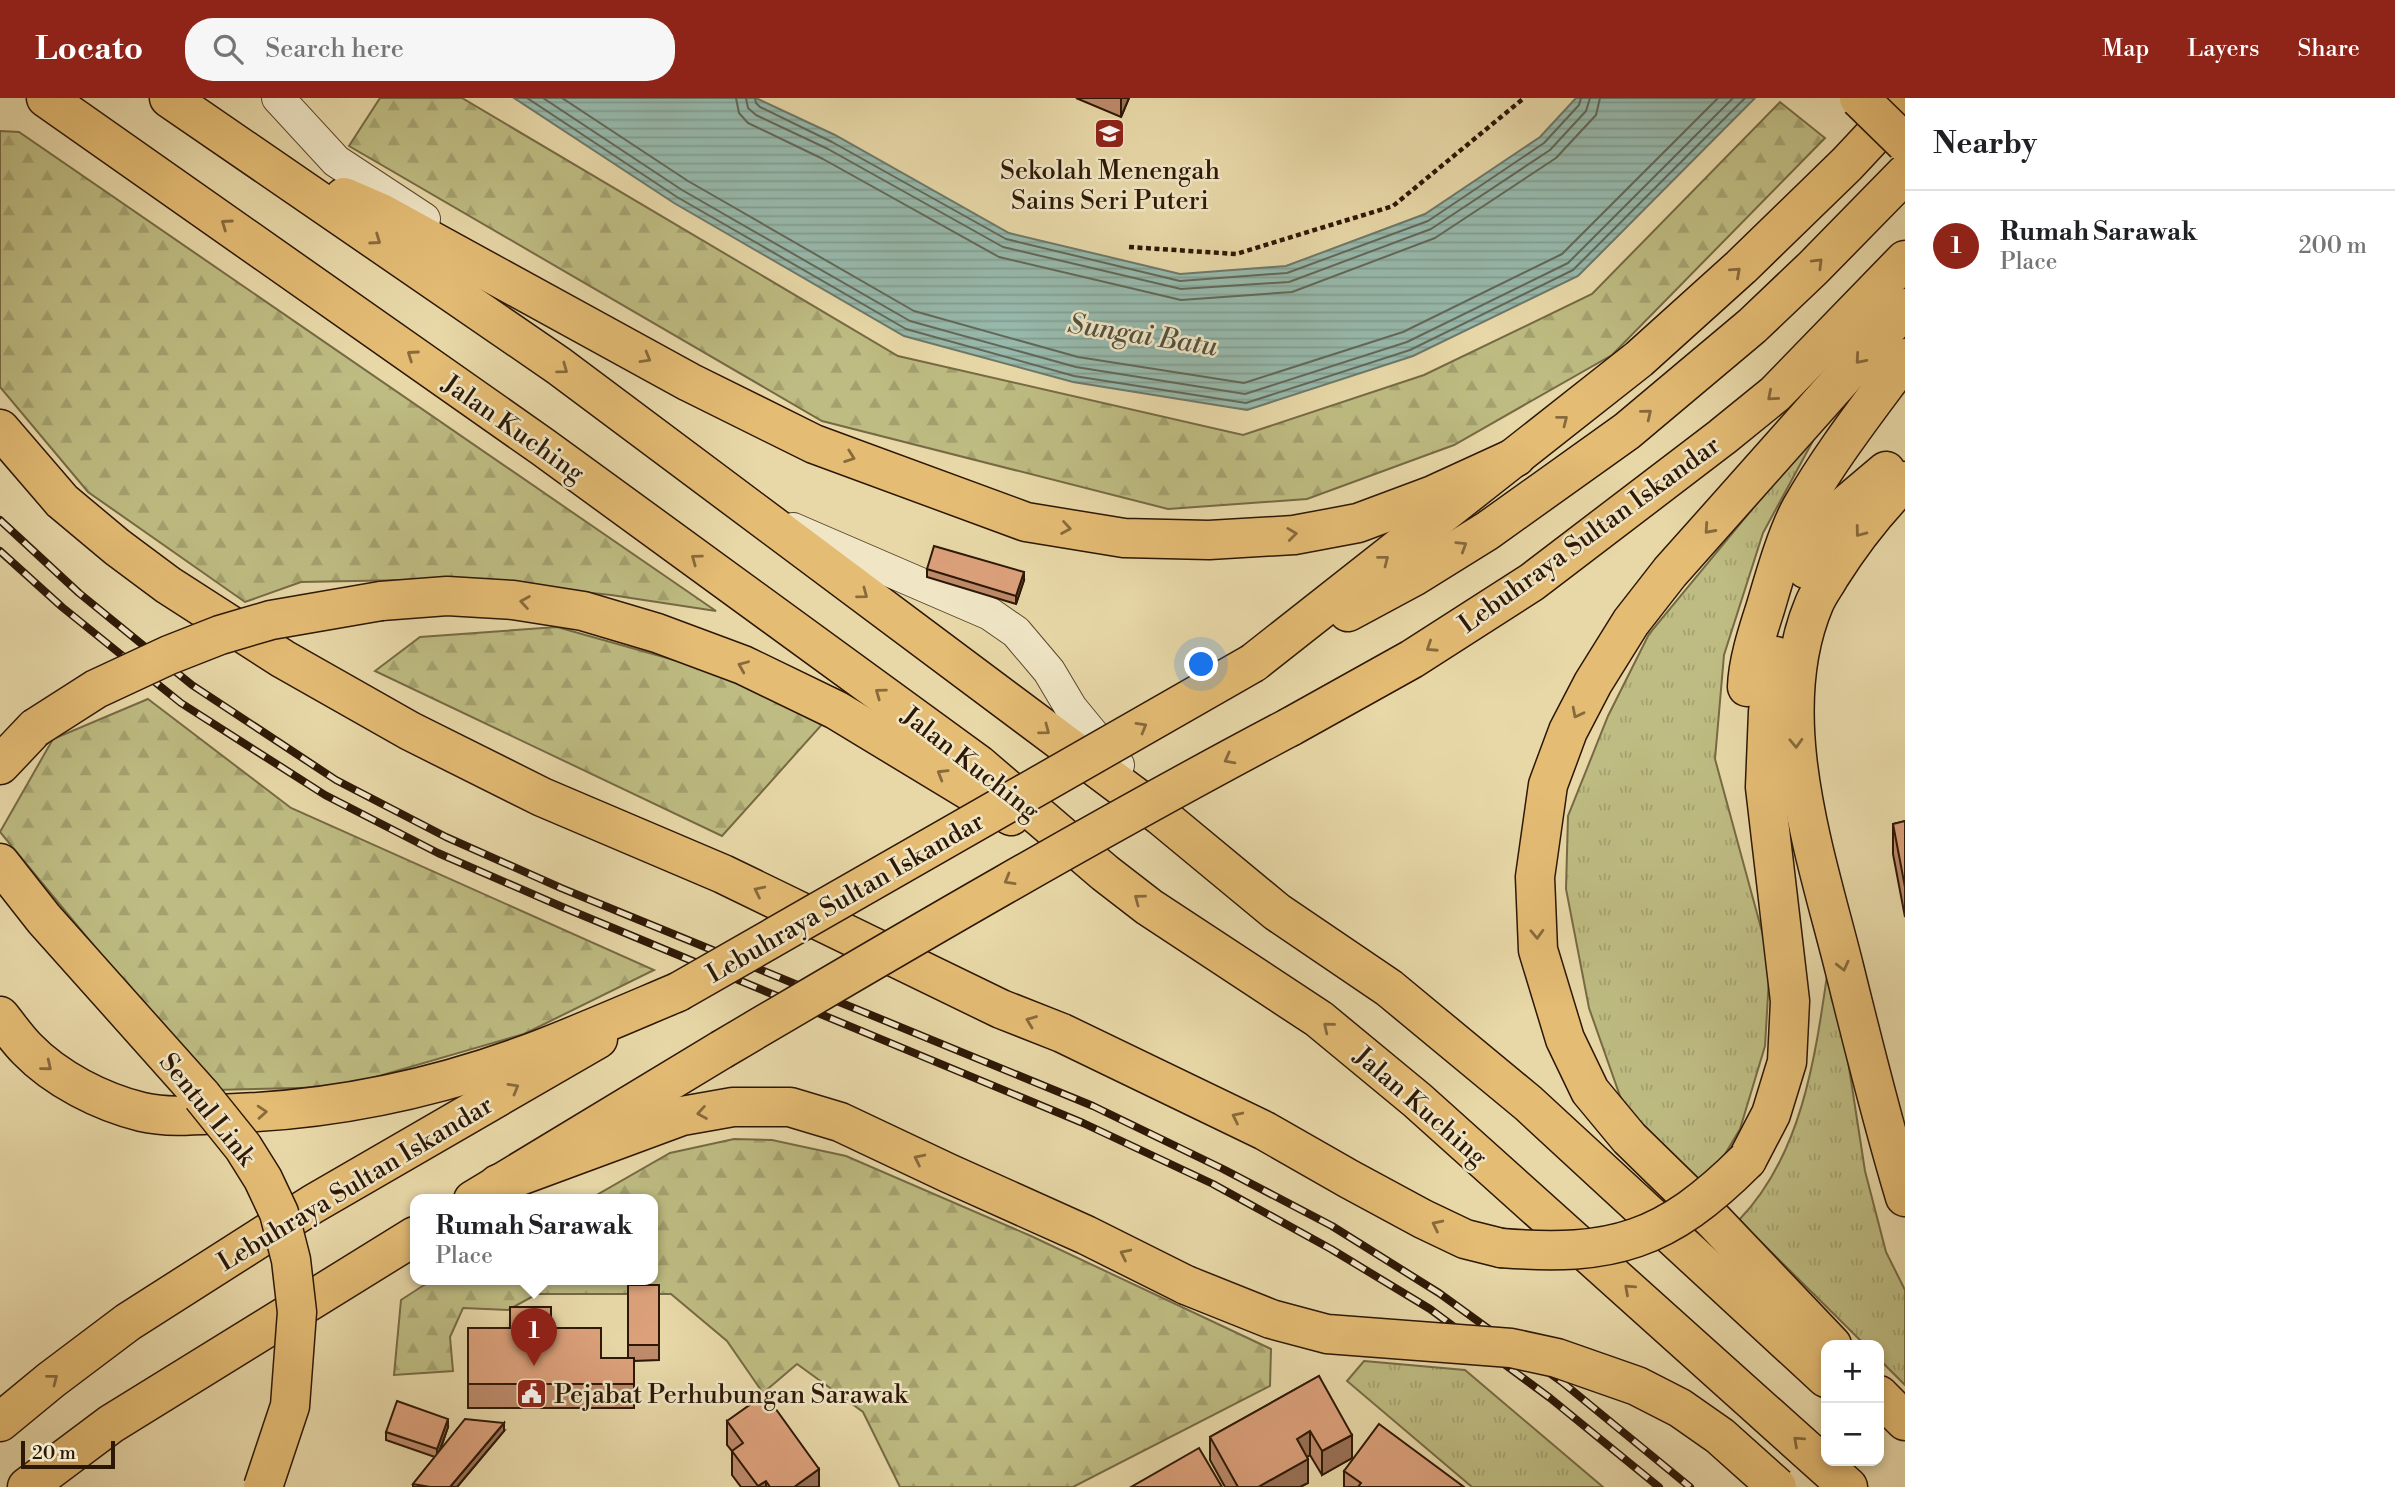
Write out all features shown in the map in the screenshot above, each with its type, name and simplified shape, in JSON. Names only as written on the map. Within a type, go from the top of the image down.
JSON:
[{"type":"main road","name":"Jalan Kuching","points":[[46,98],[531,439],[968,756],[1149,907],[1319,1019],[1417,1100],[1848,1487]]},
{"type":"main road","points":[[169,98],[559,366],[1161,816],[1276,912],[1389,988],[1528,1103],[1821,1373]]},
{"type":"main road","points":[[1859,98],[1905,143]]},
{"type":"main road","points":[[1253,663],[1639,359],[1731,276],[1847,164],[1905,103]]},
{"type":"main road","points":[[279,173],[382,213],[690,383],[814,444],[1026,522],[1124,538],[1209,540],[1294,535],[1358,523],[1433,495],[1516,457]]},
{"type":"main road","name":"Lebuhraya Sultan Iskandar","points":[[0,1422],[128,1322],[313,1204],[1253,663],[1413,577],[1487,531],[1627,431],[1752,326],[1905,174]]},
{"type":"main road","name":"Lebuhraya Sultan Iskandar","points":[[486,1192],[1017,876],[1154,798],[1412,659],[1532,582],[1722,438],[1775,394],[1905,260]]},
{"type":"main road","points":[[1827,1340],[1714,1221],[1629,1138],[1590,1091],[1565,1039],[1538,950],[1535,877],[1546,796],[1568,731],[1593,683],[1631,622],[1670,572],[1905,307]]},
{"type":"main road","points":[[1780,913],[1757,826],[1748,774],[1747,677],[1768,600],[1800,510],[1853,428],[1905,358]]},
{"type":"main road","points":[[0,429],[62,501],[168,585],[283,659],[410,731],[542,797],[723,874],[1001,1009],[1062,1032],[1197,1097],[1265,1130],[1349,1179],[1465,1239],[1501,1248],[1541,1251],[1578,1251],[1626,1243],[1666,1226],[1718,1189],[1747,1160],[1772,1114],[1787,1062],[1790,1001],[1765,787],[1768,712],[1777,653],[1795,592],[1817,548],[1842,509],[1877,477],[1905,457]]},
{"type":"main road","points":[[1905,481],[1877,509],[1847,549],[1814,603],[1798,657],[1795,700],[1797,760],[1815,851],[1884,1125],[1905,1197]]},
{"type":"main road","points":[[0,765],[36,728],[96,689],[220,635],[271,620],[382,601],[447,596],[513,600],[583,611],[657,633],[743,665],[836,710],[1105,873]]},
{"type":"main road","name":"Sentul Link","points":[[0,863],[44,919],[202,1096],[235,1137],[264,1179],[279,1213],[291,1260],[297,1312],[290,1405],[263,1487]]},
{"type":"main road","points":[[0,1016],[27,1049],[62,1078],[143,1112],[184,1115],[332,1105],[404,1090],[476,1071],[540,1049],[678,992]]},
{"type":"main road","points":[[486,1192],[682,1116],[733,1107],[790,1107],[840,1122],[1186,1284],[1271,1319],[1326,1334],[1511,1348],[1557,1358],[1637,1386],[1680,1408],[1720,1436],[1777,1487]]},
{"type":"main road","points":[[27,1487],[111,1424],[410,1239]]},
{"type":"main road","points":[[1884,1400],[1905,1421]]},
{"type":"main road","points":[[1884,1431],[1905,1450]]},
{"type":"lane","points":[[278,98],[336,161],[578,320]]},
{"type":"lane","points":[[754,512],[990,614],[1016,632],[1049,671],[1071,708],[1161,816]]},
{"type":"path","points":[[1129,247],[1236,254],[1393,206],[1524,98]]},
{"type":"green space","points":[[380,98],[462,98],[898,356],[1243,435],[1424,375],[1592,294],[1780,102],[1825,138],[1612,355],[1454,445],[1307,499],[1168,509],[822,421],[349,146]]},
{"type":"green space","points":[[0,131],[19,132],[716,611],[611,595],[462,579],[301,582],[245,602],[88,492],[0,387]]},
{"type":"green space","points":[[1821,426],[1763,533],[1724,655],[1715,759],[1770,961],[1765,1046],[1740,1129],[1706,1186],[1646,1143],[1620,1096],[1589,1008],[1566,889],[1568,816],[1608,716],[1649,634]]},
{"type":"green space","points":[[557,627],[692,665],[826,720],[722,836],[375,671],[420,637]]},
{"type":"green space","points":[[148,699],[291,808],[654,970],[524,1034],[341,1087],[213,1090],[0,832],[53,739]]},
{"type":"green space","points":[[1829,962],[1846,1048],[1865,1171],[1886,1252],[1905,1290],[1905,1385],[1884,1364],[1884,1340],[1860,1340],[1739,1220],[1761,1193],[1779,1164],[1793,1132],[1804,1099],[1819,1030]]},
{"type":"green space","points":[[734,1139],[772,1140],[846,1156],[1031,1236],[1271,1349],[1270,1386],[1073,1487],[900,1487],[863,1412],[797,1364],[763,1393],[727,1341],[671,1294],[537,1294],[508,1310],[463,1308],[450,1337],[453,1371],[394,1375],[401,1300],[424,1285],[658,1285],[658,1194],[598,1194],[670,1153]]},
{"type":"green space","points":[[1364,1361],[1465,1370],[1603,1487],[1472,1487],[1347,1381]]},
{"type":"water","name":"Sungai Batu","points":[[514,98],[756,98],[835,135],[1009,233],[1180,274],[1286,266],[1425,214],[1540,137],[1576,98],[1755,98],[1578,276],[1413,356],[1247,410],[1073,382],[904,336],[674,203]]},
{"type":"building","points":[[934,546],[1024,572],[1016,596],[927,569]]},
{"type":"building","points":[[1905,821],[1905,887],[1893,824]]},
{"type":"building","points":[[628,1285],[659,1285],[659,1345],[628,1345]]},
{"type":"building","points":[[510,1307],[551,1307],[551,1328],[601,1328],[601,1358],[634,1358],[634,1384],[468,1384],[468,1328],[510,1328]]},
{"type":"building","points":[[1319,1376],[1352,1435],[1322,1451],[1310,1431],[1297,1439],[1308,1459],[1258,1487],[1238,1487],[1210,1437]]},
{"type":"building","points":[[765,1394],[819,1469],[794,1487],[770,1487],[766,1481],[758,1486],[732,1451],[743,1443],[727,1421]]},
{"type":"building","points":[[397,1401],[448,1419],[437,1449],[386,1432]]},
{"type":"building","points":[[465,1419],[504,1423],[450,1487],[413,1484]]},
{"type":"building","points":[[1379,1424],[1464,1487],[1358,1487],[1361,1483],[1344,1471]]},
{"type":"building","points":[[1199,1448],[1222,1487],[1131,1487]]},
{"type":"railway","points":[[0,520],[79,593],[192,685],[336,780],[446,837],[561,888],[1093,1106],[1223,1169],[1332,1226],[1439,1293],[1562,1382],[1690,1487]]},
{"type":"railway","points":[[0,551],[62,607],[181,703],[325,795],[438,853],[1083,1123],[1213,1184],[1331,1249],[1430,1309],[1550,1398],[1659,1487]]},
{"type":"place","name":"Sekolah Menengah Sains Seri Puteri","points":[[1110,134]]},
{"type":"place","name":"Rumah Sarawak","points":[[534,1366]]},
{"type":"place","name":"Pejabat Perhubungan Sarawak","points":[[531,1394]]}]
